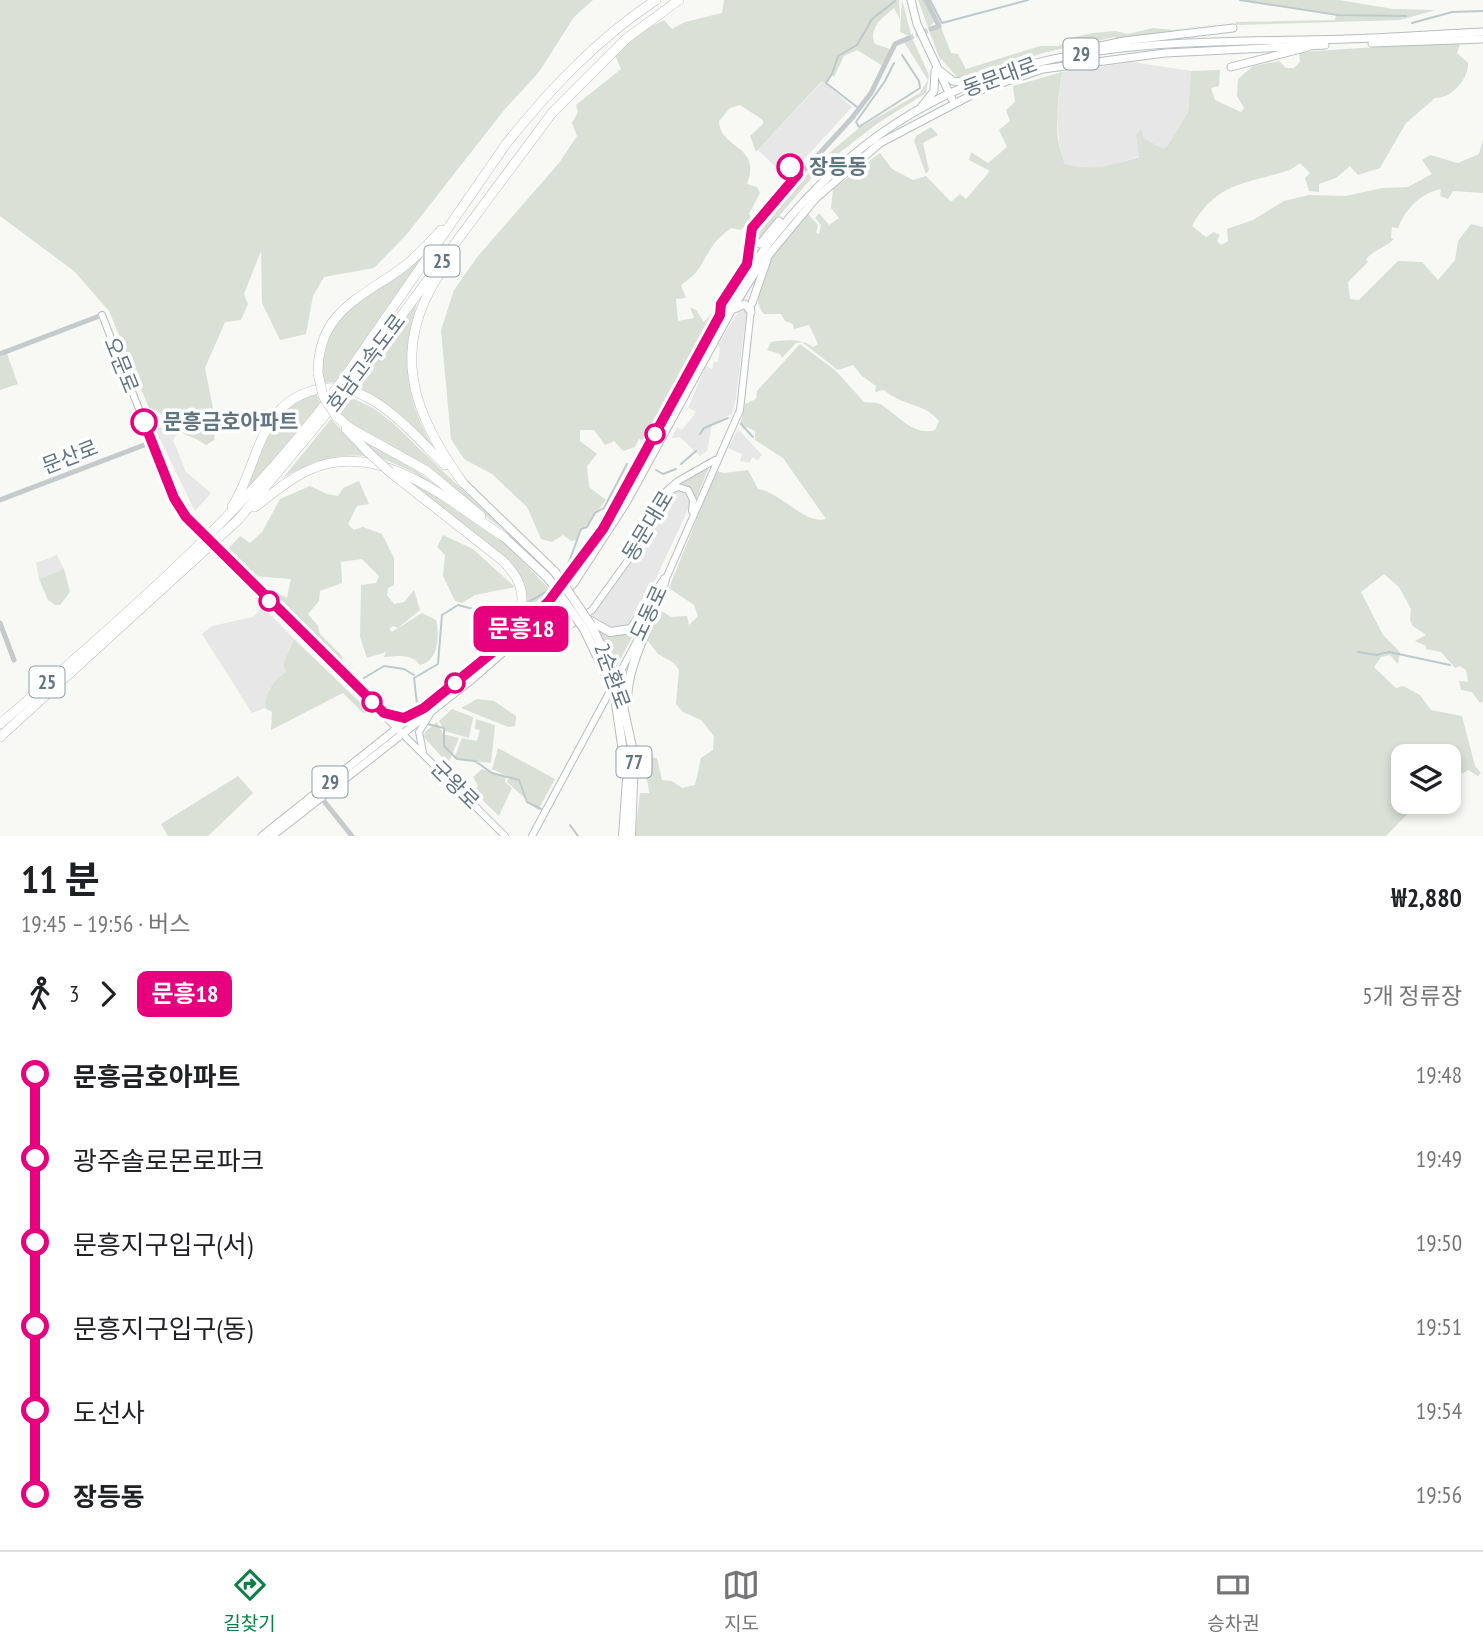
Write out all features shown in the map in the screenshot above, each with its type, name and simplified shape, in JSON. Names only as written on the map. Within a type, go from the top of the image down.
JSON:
[{"type":"highway","name":"호남고속도로","points":[[348,380],[506,144],[562,78],[590,51],[656,0]]},
{"type":"highway","name":"호남고속도로","points":[[0,737],[238,520],[337,395],[531,139],[602,61],[627,38],[679,0]]},
{"type":"highway","points":[[463,483],[422,418],[411,369],[414,335],[432,285],[531,139]]},
{"type":"highway","points":[[462,208],[416,256],[336,315],[322,340],[318,373],[323,396],[336,416],[369,453],[503,561],[516,576],[523,594],[520,613],[499,651]]},
{"type":"highway","points":[[214,530],[240,493],[267,428],[276,415],[297,397],[320,389],[343,388],[373,399],[463,483]]},
{"type":"highway","name":"호남고속도로","points":[[0,724],[214,530],[267,476],[337,395]]},
{"type":"highway","points":[[336,416],[350,428],[427,471],[504,537]]},
{"type":"highway","points":[[238,520],[279,488],[311,469],[347,462],[371,462],[420,482],[504,537]]},
{"type":"highway","name":"2순환로","points":[[463,483],[551,575],[589,624],[614,672],[628,721],[635,782],[631,836]]},
{"type":"highway","name":"2순환로","points":[[504,537],[551,575]]},
{"type":"highway","points":[[589,624],[617,633],[631,629],[665,579]]},
{"type":"highway","points":[[628,721],[628,679],[659,606],[665,579]]},
{"type":"highway","name":"2순환로","points":[[589,624],[615,697],[624,744],[627,779],[623,836]]},
{"type":"main road","points":[[911,0],[916,24],[952,99]]},
{"type":"main road","points":[[1042,62],[1113,43],[1233,28]]},
{"type":"main road","name":"동문대로","points":[[401,731],[432,712],[553,606],[600,546],[753,276],[816,198],[880,143],[976,83],[1042,62],[1104,51],[1230,40],[1350,39],[1483,32]]},
{"type":"main road","name":"동문대로","points":[[273,835],[401,731],[424,708],[499,651],[538,612],[591,548],[720,315],[751,266],[789,215],[841,164],[875,137],[915,113],[952,99],[1043,69],[1094,60],[1312,45],[1483,39]]},
{"type":"main road","points":[[1231,66],[1312,45]]},
{"type":"main road","points":[[935,67],[953,81],[976,83]]},
{"type":"main road","points":[[915,113],[934,91],[935,67]]},
{"type":"main road","points":[[979,97],[1013,78]]},
{"type":"main road","points":[[751,233],[752,241],[760,244],[780,220],[789,215]]},
{"type":"main road","points":[[752,307],[768,256]]},
{"type":"main road","points":[[717,459],[740,410],[752,307],[751,266]]},
{"type":"main road","points":[[731,311],[745,304],[752,307]]},
{"type":"main road","name":"오문로","points":[[102,316],[178,506],[192,524],[401,731]]},
{"type":"main road","name":"동문대로","points":[[499,651],[565,629],[597,606],[644,538],[663,494],[678,481],[717,459]]},
{"type":"main road","name":"도동로","points":[[532,836],[647,621],[717,459]]},
{"type":"main road","points":[[663,494],[678,486],[688,490],[693,500],[692,517]]},
{"type":"main road","points":[[384,713],[404,718],[424,708]]},
{"type":"main road","points":[[423,754],[419,732],[432,712]]},
{"type":"main road","name":"군왕로","points":[[401,731],[505,836]]},
{"type":"main road","name":"동문대로","points":[[262,836],[320,795]]},
{"type":"main road","points":[[273,835],[286,821],[284,818]]},
{"type":"street","points":[[926,0],[939,26],[931,29]]},
{"type":"street","points":[[751,266],[751,233],[756,223],[868,98],[895,44],[909,38]]},
{"type":"street","points":[[720,315],[721,304],[750,254]]},
{"type":"street","points":[[0,354],[102,316]]},
{"type":"street","name":"문산로","points":[[0,500],[152,442]]},
{"type":"street","points":[[0,623],[14,660]]},
{"type":"street","points":[[320,795],[352,836]]},
{"type":"shaded area","points":[[0,0],[593,0],[574,17],[539,72],[505,109],[407,234],[374,268],[324,277],[313,296],[306,334],[280,340],[262,303],[261,251],[244,294],[248,304],[241,320],[225,322],[205,368],[216,423],[214,440],[206,445],[181,432],[159,412],[149,408],[109,311],[74,271],[0,216]]},
{"type":"shaded area","points":[[724,0],[899,0],[900,19],[894,8],[881,20],[873,33],[875,44],[890,49],[883,66],[857,50],[844,56],[834,77],[832,75],[825,83],[822,81],[756,152],[750,136],[763,124],[763,120],[740,105],[730,108],[719,121],[726,137],[749,161],[747,184],[757,187],[760,193],[749,214],[753,220],[740,230],[731,228],[722,236],[697,270],[681,285],[686,298],[676,299],[678,321],[694,318],[690,307],[696,310],[704,322],[719,305],[644,441],[639,439],[635,447],[623,451],[614,441],[605,445],[594,430],[580,430],[580,441],[597,454],[587,466],[589,487],[606,500],[586,526],[580,528],[577,540],[571,541],[563,535],[552,542],[541,539],[527,507],[492,474],[464,459],[451,439],[441,330],[454,290],[478,256],[559,163],[577,136],[572,123],[578,112],[576,105],[621,69],[614,53],[638,33],[664,20],[672,29],[685,22],[722,13]]},
{"type":"shaded area","points":[[902,0],[912,38],[929,75],[926,93],[878,123],[821,167],[760,238],[757,238],[754,233],[758,226],[821,160],[859,128],[920,93],[928,80],[904,42],[909,36],[900,32]]},
{"type":"shaded area","points":[[918,0],[925,0],[934,22],[930,27],[941,27],[951,53],[958,54],[966,69],[1040,46],[1059,46],[1075,37],[1093,33],[1115,31],[1128,34],[1153,28],[1173,30],[1230,22],[1116,39],[1115,37],[1047,52],[958,78],[939,57]]},
{"type":"shaded area","points":[[1244,0],[1339,0],[1393,9],[1436,10],[1400,20],[1236,25],[1235,22],[1335,20],[1336,15],[1405,16],[1338,14]]},
{"type":"shaded area","points":[[1461,42],[1457,53],[1468,63],[1468,69],[1453,92],[1435,98],[1406,123],[1380,168],[1358,175],[1350,166],[1336,178],[1319,184],[1319,192],[1309,191],[1305,178],[1310,173],[1300,163],[1290,170],[1246,182],[1222,193],[1201,212],[1192,226],[1206,237],[1214,232],[1220,235],[1217,241],[1221,245],[1228,241],[1227,229],[1253,220],[1284,201],[1309,195],[1346,196],[1382,188],[1408,187],[1432,174],[1422,160],[1430,155],[1458,163],[1479,154],[1483,139],[1483,193],[1453,191],[1448,199],[1440,196],[1441,189],[1426,195],[1409,209],[1398,228],[1392,227],[1391,238],[1394,239],[1369,256],[1366,259],[1368,262],[1348,282],[1350,299],[1359,300],[1398,261],[1422,262],[1438,280],[1455,260],[1458,241],[1471,224],[1483,227],[1483,701],[1480,703],[1472,692],[1461,690],[1459,681],[1468,682],[1466,670],[1460,666],[1455,668],[1441,652],[1426,649],[1426,646],[1415,641],[1426,635],[1413,626],[1410,620],[1411,609],[1399,587],[1384,574],[1361,592],[1383,635],[1400,652],[1398,664],[1390,655],[1381,657],[1374,667],[1396,688],[1403,686],[1420,695],[1431,710],[1462,716],[1475,766],[1481,773],[1478,776],[1468,770],[1461,774],[1461,744],[1391,744],[1391,814],[1407,814],[1386,836],[635,836],[640,793],[649,793],[639,756],[657,758],[662,780],[672,781],[682,788],[695,785],[701,758],[713,750],[714,736],[701,720],[683,712],[676,704],[679,670],[674,663],[658,654],[647,640],[660,610],[671,617],[687,616],[689,625],[698,616],[694,605],[669,588],[716,471],[724,473],[748,470],[758,489],[810,517],[826,519],[783,458],[755,440],[755,431],[740,424],[745,404],[756,399],[757,391],[800,344],[836,371],[864,402],[880,404],[919,430],[935,430],[939,421],[927,411],[884,390],[875,392],[876,386],[853,365],[838,370],[802,342],[796,343],[782,358],[780,354],[767,350],[771,342],[777,341],[798,341],[803,342],[808,344],[813,347],[818,344],[809,325],[794,329],[793,324],[785,321],[781,314],[764,314],[758,303],[762,277],[788,237],[808,214],[818,225],[816,233],[819,234],[821,225],[815,218],[819,213],[829,225],[839,218],[831,208],[833,189],[880,153],[892,169],[913,180],[926,176],[951,202],[960,194],[966,199],[990,171],[969,160],[971,152],[988,163],[1007,147],[999,130],[1010,121],[1006,110],[1015,102],[1013,86],[1062,72],[1057,130],[1065,164],[1084,167],[1111,165],[1139,157],[1136,136],[1141,129],[1144,138],[1162,148],[1167,147],[1188,112],[1191,71],[1220,70],[1219,86],[1211,88],[1215,100],[1241,112],[1244,108],[1237,96],[1238,79],[1253,66],[1279,61],[1286,68],[1294,68],[1300,62],[1299,53]]},
{"type":"shaded area","points":[[1132,62],[1191,71],[1188,112],[1167,147],[1162,148],[1144,138],[1141,130],[1136,137],[1139,156],[1112,166],[1079,169],[1065,164],[1060,153],[1057,115],[1062,72]]},
{"type":"shaded area","points":[[823,81],[852,107],[787,178],[758,150]]},
{"type":"shaded area","points":[[931,127],[938,135],[923,143],[929,170],[926,174],[914,141],[916,136]]},
{"type":"shaded area","points":[[434,242],[335,382],[322,383],[321,359],[328,337],[340,318],[375,284]]},
{"type":"shaded area","points":[[418,298],[409,342],[409,380],[418,417],[439,457],[374,396],[356,386]]},
{"type":"shaded area","points":[[741,307],[746,309],[746,315],[732,414],[712,424],[707,451],[700,456],[680,437],[672,438],[677,427],[682,430],[694,415],[696,411],[688,408],[706,366],[712,369],[714,362],[718,362],[718,345]]},
{"type":"shaded area","points":[[7,354],[18,384],[0,390],[0,357]]},
{"type":"shaded area","points":[[315,391],[320,403],[252,486],[248,484],[262,441],[285,407]]},
{"type":"shaded area","points":[[348,396],[373,408],[393,423],[507,533],[434,475],[355,429],[337,412]]},
{"type":"shaded area","points":[[331,419],[367,456],[323,460],[283,478]]},
{"type":"shaded area","points":[[170,424],[178,432],[173,440],[186,472],[211,493],[195,511],[155,429]]},
{"type":"shaded area","points":[[738,429],[762,455],[757,460],[752,457],[750,463],[740,461],[742,454],[728,448]]},
{"type":"shaded area","points":[[353,435],[401,459],[461,504],[413,472],[379,457]]},
{"type":"shaded area","points":[[708,466],[696,499],[691,489],[679,483]]},
{"type":"shaded area","points":[[395,473],[411,480],[508,546],[551,591],[518,627],[524,602],[517,576]]},
{"type":"shaded area","points":[[359,481],[369,504],[357,506],[348,524],[354,530],[363,527],[382,534],[394,558],[394,585],[388,588],[387,595],[394,604],[404,602],[414,590],[420,610],[398,628],[393,626],[389,629],[392,632],[422,613],[436,620],[436,647],[431,659],[426,663],[420,665],[408,657],[384,657],[386,652],[367,658],[360,637],[361,585],[376,583],[379,576],[362,559],[341,562],[342,583],[320,591],[319,601],[308,614],[318,626],[320,634],[342,656],[341,664],[267,588],[287,598],[291,579],[254,576],[227,550],[240,536],[250,543],[262,532],[280,499],[310,486],[338,496],[343,488]]},
{"type":"shaded area","points":[[681,491],[690,496],[690,505],[638,617],[626,627],[610,629],[598,623],[591,614],[610,592],[645,539],[662,502],[674,492]]},
{"type":"shaded area","points":[[443,535],[473,549],[515,587],[475,595],[462,603],[455,601],[443,576],[445,555],[437,547]]},
{"type":"shaded area","points":[[57,555],[64,569],[39,579],[36,563]]},
{"type":"shaded area","points":[[64,569],[70,592],[60,605],[55,605],[48,600],[39,579]]},
{"type":"shaded area","points":[[562,602],[574,621],[540,635],[534,634]]},
{"type":"shaded area","points":[[263,607],[294,639],[283,664],[286,672],[269,689],[265,708],[252,713],[202,634],[212,626],[253,617]]},
{"type":"shaded area","points":[[639,624],[615,669],[598,630],[613,634]]},
{"type":"shaded area","points":[[294,639],[369,711],[363,713],[343,693],[271,730],[272,712],[265,708],[267,697],[276,680],[286,672],[283,664]]},
{"type":"shaded area","points":[[477,699],[494,701],[516,716],[515,726],[508,727],[461,708]]},
{"type":"shaded area","points":[[452,709],[473,717],[469,738],[445,731],[439,721]]},
{"type":"shaded area","points":[[476,719],[495,725],[491,763],[454,759],[462,738],[477,741],[480,730],[475,729]]},
{"type":"shaded area","points":[[437,722],[443,734],[459,738],[448,764],[424,737],[425,732]]},
{"type":"shaded area","points":[[498,748],[555,779],[538,810],[507,782],[509,777],[492,769]]},
{"type":"shaded area","points":[[482,769],[506,777],[505,782],[512,788],[499,816],[473,791],[478,786],[473,777]]},
{"type":"shaded area","points":[[238,776],[253,793],[208,836],[168,836],[161,824]]},
{"type":"waterway","points":[[930,0],[942,23],[1028,0]]},
{"type":"waterway","points":[[1240,0],[1338,15],[1406,16]]},
{"type":"waterway","points":[[857,107],[826,83],[838,56],[857,45],[872,19],[895,1]]},
{"type":"waterway","points":[[1412,23],[1452,12],[1483,11]]},
{"type":"waterway","points":[[894,63],[885,81],[856,122],[859,127],[920,88],[919,81],[902,55]]},
{"type":"waterway","points":[[700,434],[704,428],[728,418]]},
{"type":"waterway","points":[[741,424],[753,437]]},
{"type":"waterway","points":[[681,464],[696,451]]},
{"type":"waterway","points":[[565,573],[581,529],[587,527],[595,513],[604,508],[627,464]]},
{"type":"waterway","points":[[656,470],[663,474],[676,469]]},
{"type":"waterway","points":[[528,602],[548,591]]},
{"type":"waterway","points":[[417,704],[414,678],[438,664],[442,615],[458,605],[485,612],[517,610]]},
{"type":"waterway","points":[[1358,652],[1376,655],[1389,652],[1450,665]]},
{"type":"waterway","points":[[364,678],[384,666],[404,669],[414,675]]},
{"type":"waterway","points":[[427,724],[444,728],[444,746],[457,759],[475,761],[492,773],[519,780],[527,802],[541,809]]},
{"type":"waterway","points":[[570,825],[578,836]]},
{"type":"tunnel","points":[[909,38],[931,29]]},
{"type":"bus line","name":"문흥18","points":[[144,422],[181,512],[384,713],[404,718],[424,708],[520,630],[549,601],[591,548],[720,315],[721,304],[747,264],[750,254],[748,241],[752,228],[798,174],[790,167]]},
{"type":"place","name":"장등동","points":[[790,167]]},
{"type":"place","name":"문흥금호아파트","points":[[144,422]]}]
